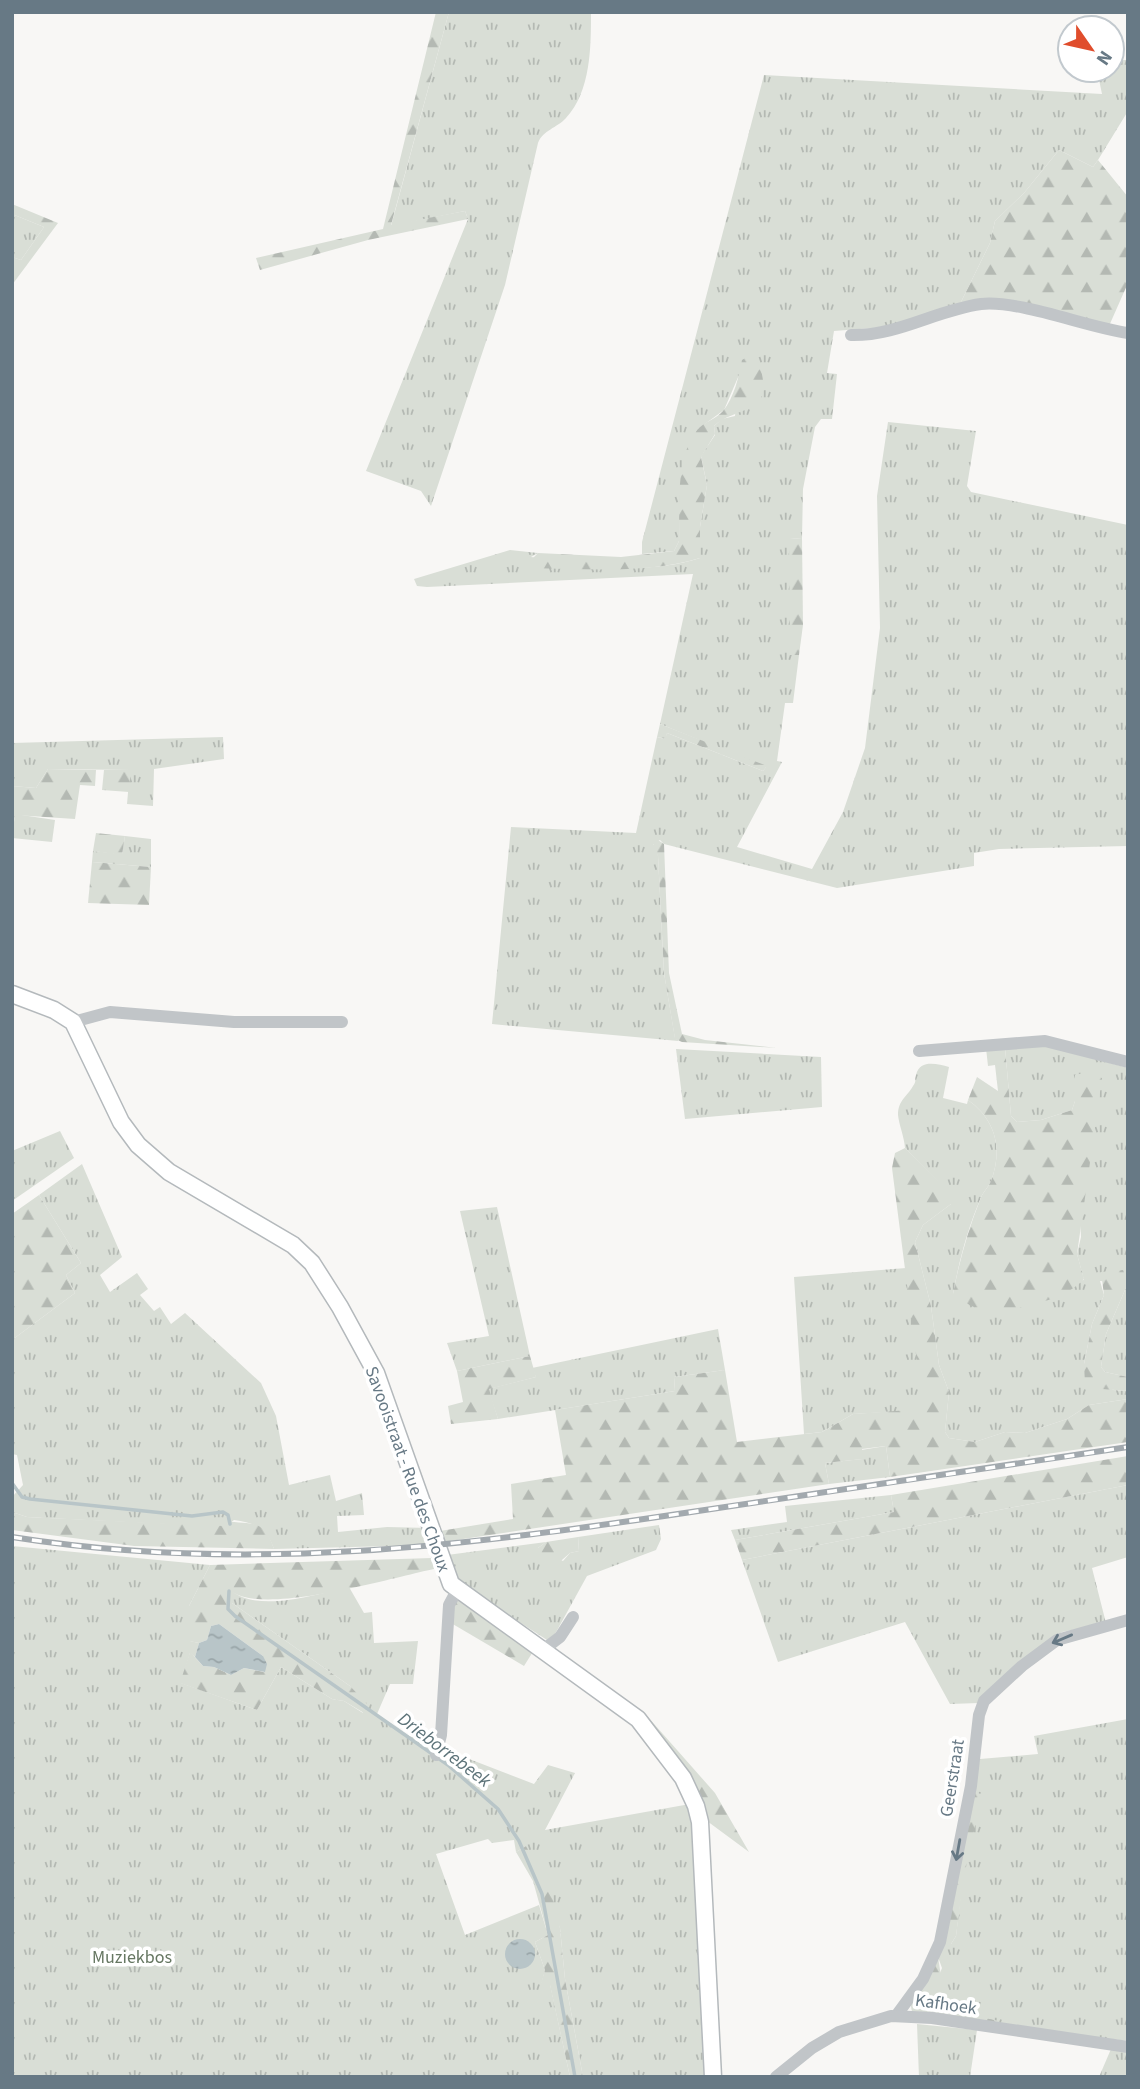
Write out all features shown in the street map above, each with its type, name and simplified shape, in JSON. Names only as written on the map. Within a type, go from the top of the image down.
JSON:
[{"type":"main road","points":[[12,994],[54,1010],[73,1022]]},
{"type":"main road","name":"Savooistraat - Rue des Choux","points":[[73,1022],[121,1122],[138,1145],[169,1172],[293,1245],[312,1263],[376,1373],[436,1535],[447,1578],[457,1590],[638,1719],[669,1756],[696,1806],[702,1842],[713,2077]]},
{"type":"street","points":[[851,335],[897,330],[952,310],[983,304],[1012,307],[1128,334]]},
{"type":"street","points":[[73,1022],[110,1012],[234,1022],[342,1022]]},
{"type":"street","points":[[919,1051],[1045,1041],[1128,1062]]},
{"type":"street","points":[[436,1755],[441,1735],[449,1605],[457,1590]]},
{"type":"street","points":[[543,1650],[560,1637],[573,1617]]},
{"type":"street","name":"Geerstraat","points":[[897,2016],[923,1979],[940,1942],[971,1786],[979,1715],[984,1701],[1022,1665],[1057,1640],[1128,1620]]},
{"type":"street","name":"Kafhoek","points":[[776,2077],[839,2032],[867,2021],[897,2016],[1128,2047]]},
{"type":"green space","points":[[436,12],[449,12],[391,225],[465,211],[468,219],[368,240],[260,270],[256,258],[383,229]]},
{"type":"green space","points":[[449,12],[591,12],[591,40],[585,82],[574,107],[566,118],[543,135],[538,143],[505,285],[431,506],[421,491],[366,471],[468,219],[465,211],[391,226]]},
{"type":"green space","points":[[1128,60],[1128,111],[1098,160],[1093,167],[1059,150],[1024,193],[995,221],[990,243],[960,304],[898,326],[834,331],[827,373],[837,374],[832,419],[821,419],[815,427],[803,489],[802,538],[790,539],[791,655],[799,655],[793,703],[785,703],[777,761],[782,762],[737,847],[812,869],[843,812],[865,748],[880,628],[877,496],[888,422],[976,431],[967,486],[971,492],[1128,525],[1128,846],[999,849],[974,853],[974,866],[837,888],[664,844],[660,840],[653,844],[657,848],[658,856],[664,973],[675,1038],[679,1041],[492,1024],[511,827],[636,833],[657,737],[665,739],[667,733],[763,771],[766,767],[660,724],[693,574],[427,587],[417,586],[414,579],[510,550],[538,553],[531,557],[573,563],[637,568],[658,567],[700,558],[700,527],[707,485],[701,456],[715,435],[714,426],[722,419],[735,416],[739,375],[724,410],[698,429],[680,514],[679,541],[674,551],[642,554],[642,542],[764,75],[1102,94],[1100,84],[1126,84]]},
{"type":"green space","points":[[1059,150],[1093,167],[1098,160],[1128,197],[1128,283],[1109,326],[989,299],[960,304],[990,243],[995,221],[1024,193]]},
{"type":"green space","points":[[12,204],[58,223],[12,285],[12,257],[21,260],[44,227],[12,214]]},
{"type":"green space","points":[[12,214],[44,227],[21,260],[12,257]]},
{"type":"green space","points":[[750,355],[757,358],[763,377],[760,400],[754,406],[714,426],[715,434],[701,457],[707,485],[700,527],[700,558],[638,568],[532,568],[528,563],[538,553],[621,557],[674,551],[679,541],[682,469],[690,441],[700,427],[727,406],[736,387],[742,360]]},
{"type":"green space","points":[[802,538],[803,625],[799,655],[790,655],[789,539]]},
{"type":"green space","points":[[660,724],[767,766],[763,771],[667,733],[666,739],[657,737]]},
{"type":"green space","points":[[223,737],[224,759],[154,769],[153,806],[127,804],[130,770],[48,769],[36,788],[12,786],[12,743]]},
{"type":"green space","points":[[48,769],[96,770],[95,786],[80,785],[75,819],[15,815],[12,834],[12,786],[36,788]]},
{"type":"green space","points":[[104,770],[131,770],[129,792],[102,790]]},
{"type":"green space","points":[[15,814],[55,820],[52,842],[12,838]]},
{"type":"green space","points":[[96,833],[125,836],[122,855],[93,851]]},
{"type":"green space","points":[[125,836],[151,839],[151,867],[92,862],[93,851],[122,854]]},
{"type":"green space","points":[[655,838],[664,844],[669,973],[682,1034],[705,1040],[777,1048],[682,1042],[675,1039],[664,973],[658,856],[652,841]]},
{"type":"green space","points":[[92,862],[151,867],[149,905],[88,903]]},
{"type":"green space","points":[[1005,1047],[1051,1047],[1128,1068],[1128,1283],[1100,1281],[1104,1295],[1092,1324],[1084,1364],[1113,1390],[1128,1391],[1128,1399],[1089,1405],[1067,1419],[1025,1433],[1005,1432],[975,1442],[949,1438],[945,1432],[949,1392],[939,1365],[931,1306],[915,1242],[923,1225],[951,1204],[951,1194],[905,1148],[898,1115],[899,1106],[914,1084],[921,1067],[930,1064],[949,1067],[943,1098],[967,1104],[968,1100],[985,1117],[995,1136],[995,1169],[971,1223],[953,1294],[1084,1280],[1077,1254],[1081,1237],[1075,1101],[1072,1110],[1041,1120],[1017,1122],[1011,1116]]},
{"type":"green space","points":[[1005,1047],[1011,1116],[1017,1122],[1041,1120],[1072,1110],[1075,1101],[1075,1075],[1087,1072],[1102,1078],[1077,1254],[1084,1279],[1075,1287],[1049,1300],[1019,1308],[989,1310],[974,1307],[953,1294],[968,1234],[981,1197],[991,1181],[996,1158],[991,1126],[978,1108],[968,1100],[977,1077],[998,1091],[995,1065],[988,1066],[986,1048]]},
{"type":"green space","points":[[676,1049],[821,1057],[822,1107],[685,1119]]},
{"type":"green space","points":[[60,1131],[74,1158],[12,1201],[12,1151]]},
{"type":"green space","points":[[905,1148],[951,1193],[951,1204],[923,1225],[915,1242],[931,1306],[939,1365],[949,1392],[945,1432],[949,1438],[975,1442],[1005,1432],[1025,1433],[1067,1419],[1089,1405],[1128,1399],[1128,1442],[890,1477],[886,1446],[862,1449],[863,1459],[825,1463],[829,1484],[443,1542],[440,1531],[513,1519],[511,1484],[566,1475],[555,1410],[675,1391],[674,1377],[725,1370],[737,1442],[822,1432],[853,1414],[923,1409],[892,1168],[895,1153]]},
{"type":"green space","points":[[82,1164],[122,1257],[100,1275],[110,1292],[137,1273],[148,1289],[140,1295],[154,1311],[160,1307],[171,1324],[185,1313],[261,1383],[276,1416],[289,1485],[330,1475],[336,1501],[362,1493],[364,1515],[337,1516],[338,1532],[387,1527],[429,1528],[431,1545],[274,1549],[264,1531],[234,1520],[225,1527],[27,1517],[12,1512],[12,1497],[23,1485],[17,1455],[12,1454],[12,1340],[75,1293],[66,1275],[81,1263],[39,1195]]},
{"type":"green space","points":[[39,1195],[81,1263],[66,1275],[75,1293],[12,1340],[12,1214]]},
{"type":"green space","points":[[497,1207],[530,1356],[457,1371],[447,1343],[489,1336],[460,1211]]},
{"type":"green space","points":[[906,1268],[924,1410],[853,1414],[822,1432],[804,1434],[794,1277]]},
{"type":"green space","points":[[1123,1270],[1128,1283],[1106,1334],[1101,1367],[1105,1372],[1128,1377],[1128,1391],[1089,1388],[1085,1383],[1084,1364],[1092,1324],[1104,1295],[1101,1272]]},
{"type":"green space","points":[[1128,1283],[1128,1377],[1105,1372],[1101,1367],[1106,1334]]},
{"type":"green space","points":[[718,1329],[725,1370],[674,1377],[675,1391],[498,1419],[488,1389],[536,1377],[532,1368]]},
{"type":"green space","points":[[530,1356],[536,1377],[489,1389],[498,1419],[451,1424],[448,1406],[463,1402],[457,1371]]},
{"type":"green space","points":[[886,1446],[890,1477],[829,1484],[825,1463],[862,1459],[861,1450]]},
{"type":"green space","points":[[1128,1456],[1128,1485],[742,1560],[735,1540],[894,1512],[891,1495]]},
{"type":"green space","points":[[1128,1485],[1128,1557],[1092,1568],[1106,1623],[1062,1632],[1039,1647],[979,1703],[950,1704],[905,1622],[778,1662],[742,1560]]},
{"type":"green space","points":[[891,1495],[894,1512],[735,1540],[731,1530],[787,1522],[785,1506]]},
{"type":"green space","points":[[12,1512],[27,1517],[224,1526],[225,1521],[250,1523],[266,1532],[274,1549],[134,1546],[12,1530]]},
{"type":"green space","points":[[659,1525],[661,1539],[656,1550],[587,1576],[555,1634],[547,1640],[458,1582],[447,1555],[546,1542],[538,1548],[563,1561],[570,1553],[579,1551],[578,1537]]},
{"type":"green space","points":[[578,1537],[579,1551],[570,1553],[555,1566],[545,1563],[541,1558],[538,1548],[546,1542]]},
{"type":"green space","name":"Muziekbos","points":[[12,1546],[210,1565],[189,1606],[190,1641],[199,1643],[195,1657],[190,1653],[181,1683],[257,1710],[281,1667],[332,1699],[344,1701],[363,1713],[350,1686],[232,1603],[232,1591],[257,1601],[272,1601],[349,1587],[364,1613],[372,1612],[374,1643],[418,1641],[413,1684],[390,1684],[377,1714],[407,1735],[534,1784],[548,1765],[575,1773],[545,1830],[690,1804],[694,1814],[707,2077],[583,2077],[565,1979],[560,1928],[526,1846],[516,1852],[514,1840],[492,1843],[488,1839],[436,1854],[465,1935],[539,1905],[548,1935],[535,1942],[545,1970],[541,1986],[550,1984],[570,2077],[12,2077]]},
{"type":"green space","points":[[432,1558],[434,1569],[330,1592],[272,1599],[249,1598],[232,1592],[232,1603],[350,1686],[368,1705],[364,1713],[344,1701],[332,1699],[281,1667],[257,1710],[180,1683],[190,1652],[203,1666],[214,1667],[231,1675],[244,1668],[264,1672],[263,1656],[219,1624],[211,1626],[207,1640],[199,1643],[189,1641],[189,1606],[210,1565]]},
{"type":"green space","points":[[458,1600],[534,1650],[524,1666],[451,1623],[452,1609]]},
{"type":"green space","points":[[647,1716],[715,1793],[749,1852],[707,1821],[702,1798],[644,1721]]},
{"type":"green space","points":[[1128,1719],[1128,2041],[999,2025],[932,2007],[929,2000],[942,1968],[938,1957],[943,1944],[951,1944],[956,1936],[973,1790],[980,1759],[1038,1754],[1034,1736]]},
{"type":"green space","points":[[973,1790],[982,1795],[964,1876],[956,1936],[951,1944],[943,1944]]},
{"type":"green space","points":[[526,1846],[552,1894],[560,1928],[565,1979],[583,2077],[570,2077],[550,1985],[540,1987],[545,1970],[535,1942],[548,1935],[533,1881],[516,1852]]},
{"type":"green space","points":[[938,1957],[941,1976],[929,2000],[932,2007],[999,2021],[999,2025],[912,2012],[910,2001],[916,2000]]},
{"type":"green space","points":[[917,2024],[977,2030],[970,2077],[919,2077]]},
{"type":"green space","points":[[1111,2049],[1128,2051],[1128,2077],[1099,2077]]},
{"type":"water","points":[[219,1624],[263,1656],[267,1664],[265,1672],[244,1668],[231,1675],[214,1667],[203,1666],[195,1657],[199,1643],[207,1640],[211,1626]]},
{"type":"water","points":[[520,1939],[530,1944],[535,1954],[530,1964],[520,1969],[510,1964],[505,1954],[510,1944]]},
{"type":"waterway","name":"Drieborrebeek","points":[[12,1440],[12,1455]]},
{"type":"waterway","name":"Drieborrebeek","points":[[12,1483],[22,1497],[30,1499],[192,1516],[223,1512],[228,1515],[230,1524]]},
{"type":"waterway","name":"Drieborrebeek","points":[[229,1591],[228,1609],[235,1616],[448,1765],[498,1809],[519,1841],[542,1894],[575,2077]]},
{"type":"railway","points":[[12,1537],[99,1548],[186,1553],[356,1551],[611,1524],[1128,1447]]}]
